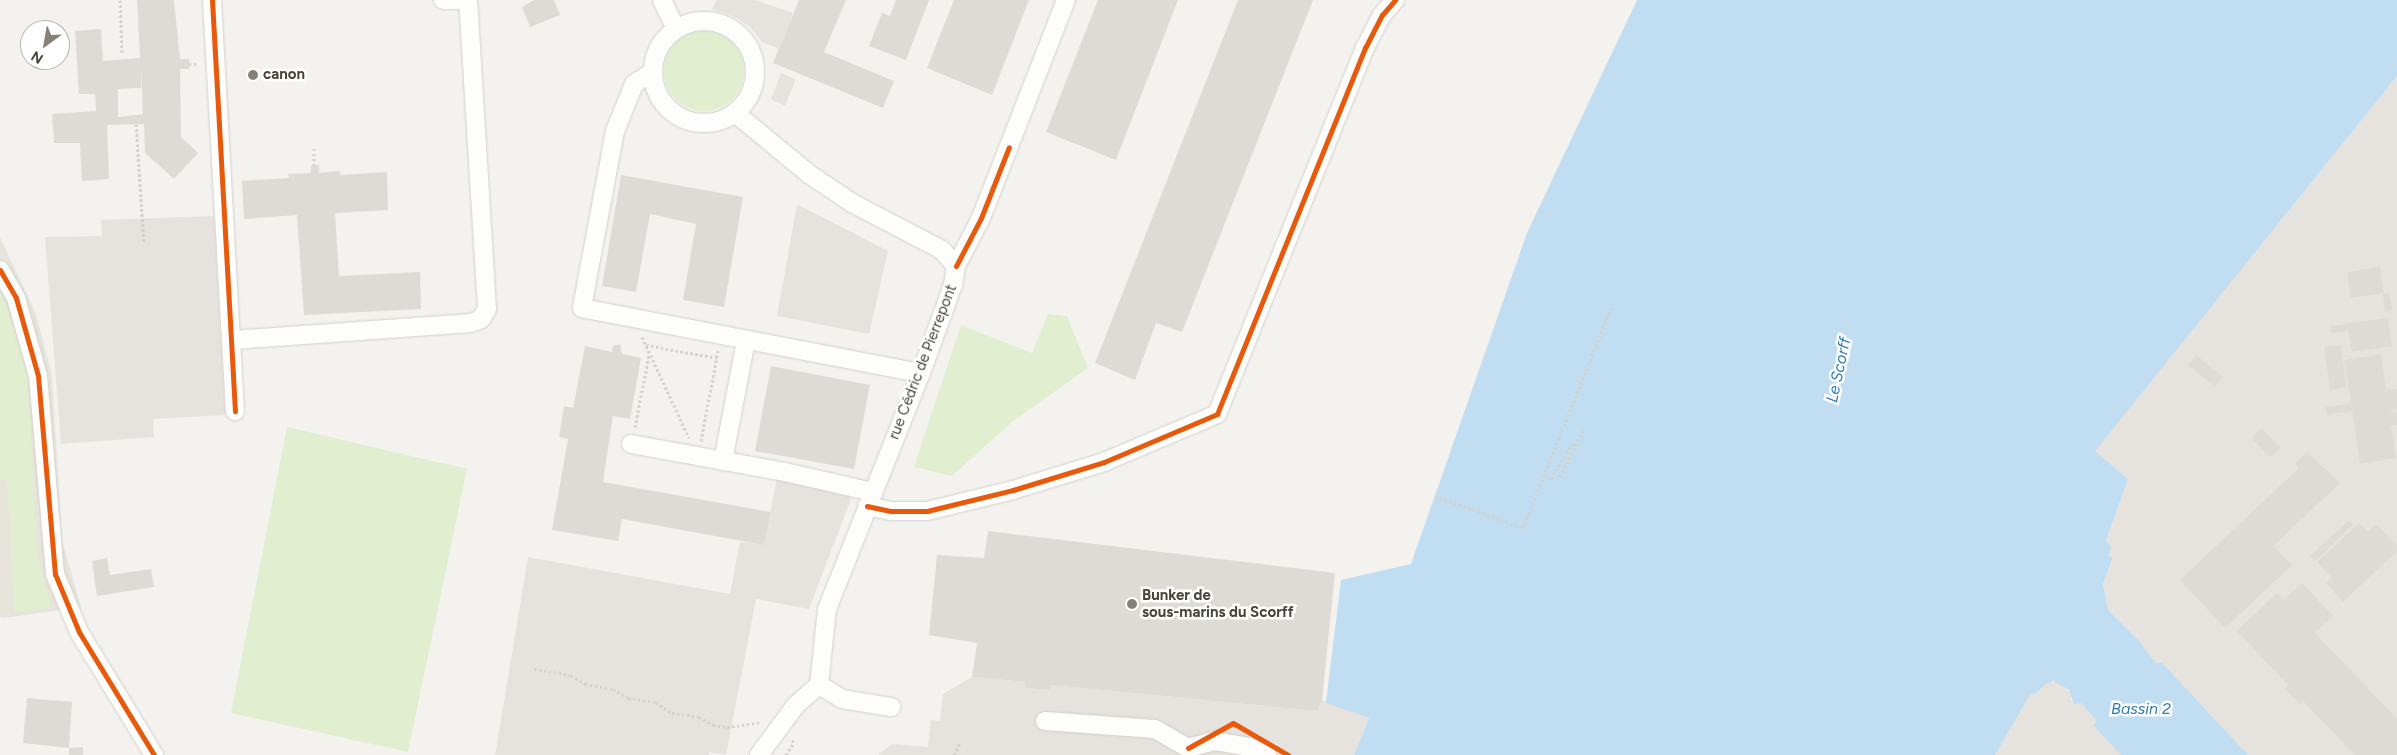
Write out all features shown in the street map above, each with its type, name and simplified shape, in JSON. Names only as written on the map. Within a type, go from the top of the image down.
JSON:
[{"type":"street","points":[[212,0],[233,340],[235,411]]},
{"type":"street","points":[[442,0],[462,0]]},
{"type":"street","points":[[233,340],[471,323],[481,318],[487,309],[468,0]]},
{"type":"street","points":[[662,0],[676,29]]},
{"type":"street","points":[[956,266],[981,218],[1066,0]]},
{"type":"street","points":[[631,444],[723,460],[870,499],[891,511],[927,511],[1013,490],[1104,462],[1217,414],[1365,48],[1382,15],[1395,0]]},
{"type":"street","points":[[709,21],[725,26],[739,35],[749,49],[754,66],[754,83],[748,98],[734,114],[706,123],[690,121],[674,114],[659,95],[652,72],[655,55],[663,40],[676,29],[692,22],[709,21]]},
{"type":"street","points":[[652,72],[634,84],[615,131],[582,308],[921,373]]},
{"type":"street","name":"rue Cédric de Pierrepont","points":[[734,114],[809,174],[852,202],[942,250],[956,266],[953,285],[921,373],[827,608],[819,685]]},
{"type":"street","points":[[0,270],[16,298],[38,376],[55,574],[78,632],[154,754]]},
{"type":"street","points":[[723,460],[746,340]]},
{"type":"street","points":[[759,755],[796,705],[819,685],[842,699],[891,707]]},
{"type":"street","points":[[1045,721],[1155,729],[1187,752],[1215,741],[1249,747],[1267,755]]},
{"type":"path","points":[[120,0],[122,54]]},
{"type":"path","points":[[136,124],[144,244]]},
{"type":"path","points":[[314,148],[314,166]]},
{"type":"path","points":[[1435,496],[1523,528],[1612,304]]},
{"type":"path","points":[[632,318],[698,456]]},
{"type":"path","points":[[698,456],[722,335]]},
{"type":"path","points":[[645,345],[717,358]]},
{"type":"path","points":[[631,444],[650,354]]},
{"type":"path","points":[[1560,477],[1585,428]]},
{"type":"path","points":[[1544,476],[1551,479],[1572,444],[1576,447]]},
{"type":"path","points":[[534,669],[571,675],[585,684],[613,689],[628,698],[656,702],[672,713],[699,717],[714,725],[727,727],[761,722],[794,742],[786,755]]},
{"type":"path","points":[[954,755],[960,743]]},
{"type":"shaded area","points":[[717,0],[755,0],[793,13],[779,49],[762,42],[750,27],[735,17],[712,9]]},
{"type":"shaded area","points":[[781,73],[796,79],[785,106],[771,99]]},
{"type":"shaded area","points":[[2397,76],[2397,755],[1995,755],[2031,692],[2035,694],[2048,682],[2057,682],[2071,693],[2071,701],[2139,644],[2108,610],[2103,584],[2113,559],[2107,556],[2111,547],[2106,539],[2128,479],[2094,451]]},
{"type":"shaded area","points":[[797,204],[888,251],[869,334],[777,316]]},
{"type":"shaded area","points":[[214,216],[225,415],[153,419],[154,437],[61,444],[45,237],[102,236],[101,220]]},
{"type":"shaded area","points":[[0,237],[36,314],[52,376],[62,541],[81,607],[4,618],[0,617]]},
{"type":"shaded area","points":[[777,478],[843,493],[851,499],[809,609],[756,599],[726,755],[709,752],[709,755],[495,755],[528,557],[730,594],[740,542],[764,544]]},
{"type":"shaded area","points":[[2397,587],[2397,716],[2334,650]]},
{"type":"shaded area","points":[[972,677],[1025,682],[1025,688],[1050,690],[1051,685],[1317,711],[1322,700],[1369,718],[1354,755],[878,755],[892,744],[928,747],[931,720],[940,721],[943,694]]},
{"type":"shaded area","points":[[965,745],[1061,755],[959,755]]},
{"type":"green space","points":[[696,31],[712,31],[733,42],[744,63],[744,79],[733,100],[712,111],[696,111],[682,105],[670,93],[664,79],[664,63],[670,49],[682,37]]},
{"type":"green space","points":[[0,289],[23,354],[29,386],[37,551],[51,608],[14,613],[7,481],[0,478]]},
{"type":"green space","points":[[1048,314],[1067,316],[1088,368],[1013,421],[952,476],[914,467],[961,325],[1032,353]]},
{"type":"green space","points":[[287,427],[467,469],[408,752],[231,713]]},
{"type":"water","points":[[1637,0],[2397,0],[2397,76],[2095,451],[2128,479],[2106,540],[2111,547],[2108,556],[2113,558],[2103,584],[2108,610],[2141,643],[2156,664],[2161,662],[2248,755],[2121,755],[2093,725],[2097,721],[2081,703],[2074,704],[2069,690],[2053,681],[2046,684],[2035,694],[2031,693],[1995,755],[1354,755],[1369,718],[1326,703],[1341,580],[1411,564],[1527,233]]},
{"type":"building","points":[[137,0],[174,0],[180,59],[189,59],[189,69],[180,69],[181,137],[198,153],[174,179],[145,153],[144,124],[107,125],[109,179],[82,181],[80,143],[54,143],[52,114],[96,111],[95,94],[79,94],[75,31],[101,29],[103,61],[140,58]],"holes":[[[141,69],[143,114],[118,117],[118,89],[141,88]]]},
{"type":"building","points":[[534,0],[554,0],[560,15],[530,27],[522,7]]},
{"type":"building","points":[[799,0],[846,0],[824,52],[894,81],[883,108],[773,63]]},
{"type":"building","points":[[896,0],[929,0],[906,60],[869,46],[882,13],[890,16]]},
{"type":"building","points":[[954,0],[1029,0],[992,95],[927,68]]},
{"type":"building","points":[[1098,0],[1178,0],[1116,160],[1046,132]]},
{"type":"building","points":[[1238,0],[1313,0],[1182,332],[1156,323],[1135,380],[1095,363]]},
{"type":"building","points":[[319,165],[319,173],[340,171],[340,175],[387,172],[388,210],[335,213],[339,276],[420,272],[421,309],[304,315],[297,215],[244,219],[242,181],[289,178],[288,174],[311,173],[311,166]]},
{"type":"building","points":[[621,175],[743,197],[724,307],[683,300],[696,224],[650,214],[636,292],[602,286]]},
{"type":"building","points":[[2380,267],[2384,293],[2351,298],[2347,272]]},
{"type":"building","points":[[2389,293],[2392,310],[2385,311],[2383,294]]},
{"type":"building","points":[[2388,318],[2392,346],[2352,352],[2348,331],[2331,333],[2330,326]]},
{"type":"building","points":[[620,344],[622,354],[641,358],[630,419],[613,416],[603,482],[771,512],[764,545],[622,519],[618,541],[552,530],[568,439],[559,437],[564,406],[573,408],[585,346],[612,352],[613,346]]},
{"type":"building","points":[[2341,345],[2346,387],[2330,390],[2324,347]]},
{"type":"building","points":[[2381,354],[2386,390],[2397,389],[2397,409],[2389,410],[2397,413],[2397,425],[2391,426],[2396,458],[2360,464],[2352,411],[2327,415],[2326,407],[2351,403],[2344,360]]},
{"type":"building","points":[[2196,355],[2223,377],[2215,387],[2188,365]]},
{"type":"building","points":[[771,366],[870,385],[854,469],[755,451]]},
{"type":"building","points":[[2262,428],[2280,448],[2270,457],[2251,438]]},
{"type":"building","points":[[2307,452],[2340,483],[2273,546],[2292,565],[2225,628],[2180,580],[2299,468],[2295,463]]},
{"type":"building","points":[[2349,520],[2353,525],[2315,561],[2310,556]]},
{"type":"building","points":[[2359,523],[2368,532],[2376,524],[2397,546],[2397,551],[2343,602],[2326,583],[2332,578],[2317,562]]},
{"type":"building","name":"Bunker de sous-marins du Scorff","points":[[988,531],[1335,573],[1322,700],[1317,711],[1051,685],[1050,690],[1025,688],[1025,682],[972,677],[977,643],[929,635],[937,555],[984,558]]},
{"type":"building","points":[[107,558],[110,575],[151,569],[154,587],[97,596],[92,561]]},
{"type":"building","points":[[2302,583],[2333,616],[2315,633],[2397,719],[2397,755],[2355,755],[2303,701],[2300,704],[2285,689],[2288,685],[2237,631],[2277,593],[2284,600]]},
{"type":"building","points":[[27,698],[72,702],[69,748],[23,743]]},
{"type":"building","points":[[83,747],[83,755],[69,755],[69,748]]},
{"type":"cycle path","points":[[212,0],[235,411]]},
{"type":"cycle path","points":[[867,506],[891,511],[927,511],[1013,490],[1104,462],[1217,414],[1365,48],[1382,15],[1395,0]]},
{"type":"cycle path","points":[[956,266],[981,218],[1009,147]]},
{"type":"cycle path","points":[[0,270],[16,298],[38,376],[55,574],[79,632],[154,755]]},
{"type":"cycle path","points":[[1188,748],[1233,723],[1288,755]]},
{"type":"place","name":"canon","points":[[253,75]]},
{"type":"place","name":"Bunker de sous-marins du Scorff","points":[[1132,604]]},
{"type":"water label","name":"Le Scorff","points":[[1839,370]]},
{"type":"water label","name":"Bassin 2","points":[[2141,709]]}]
